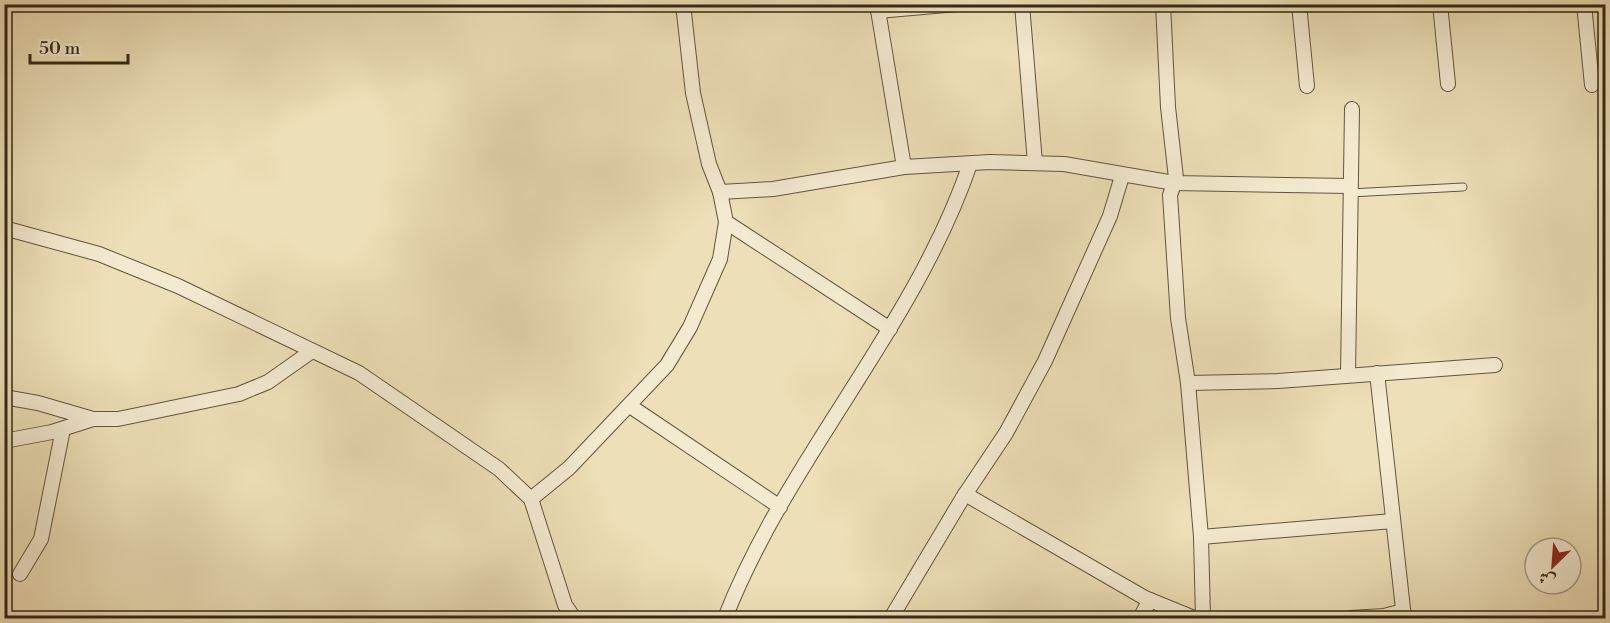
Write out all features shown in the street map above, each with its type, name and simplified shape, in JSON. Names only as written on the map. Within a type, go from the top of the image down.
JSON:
[{"type":"street","points":[[531,499],[569,468],[667,365],[690,327],[720,258],[726,222],[720,192],[709,164],[693,93],[683,4]]},
{"type":"street","points":[[903,167],[877,8],[957,4]]},
{"type":"street","points":[[1022,4],[1035,163]]},
{"type":"street","points":[[1162,4],[1174,183],[1170,195],[1178,318],[1188,383],[1201,537],[1203,618]]},
{"type":"street","points":[[1299,4],[1307,86]]},
{"type":"street","points":[[1440,4],[1448,84]]},
{"type":"street","points":[[1584,4],[1592,85]]},
{"type":"street","points":[[1348,375],[1352,109]]},
{"type":"street","points":[[720,192],[774,189],[903,167],[1035,163],[1064,164],[1122,176],[1174,183],[1350,189]]},
{"type":"street","points":[[725,618],[760,540],[890,329],[947,222],[970,164]]},
{"type":"street","points":[[891,618],[965,494],[1006,433],[1045,361],[1110,216],[1122,176]]},
{"type":"street","points":[[726,222],[890,329]]},
{"type":"street","points":[[4,228],[109,258],[178,286],[358,373],[499,469],[531,499],[565,605],[574,618]]},
{"type":"street","points":[[4,397],[38,403],[93,419],[118,420],[239,394],[268,381],[312,351]]},
{"type":"street","points":[[1188,383],[1495,365]]},
{"type":"street","points":[[1351,618],[1404,615],[1377,373]]},
{"type":"street","points":[[630,406],[780,507]]},
{"type":"street","points":[[4,441],[63,429],[93,419]]},
{"type":"street","points":[[20,574],[41,539],[63,429]]},
{"type":"street","points":[[965,494],[1150,600],[1194,618]]},
{"type":"street","points":[[1201,537],[1393,521]]},
{"type":"street","points":[[1140,618],[1150,600]]},
{"type":"lane","points":[[1350,189],[1463,187]]}]
